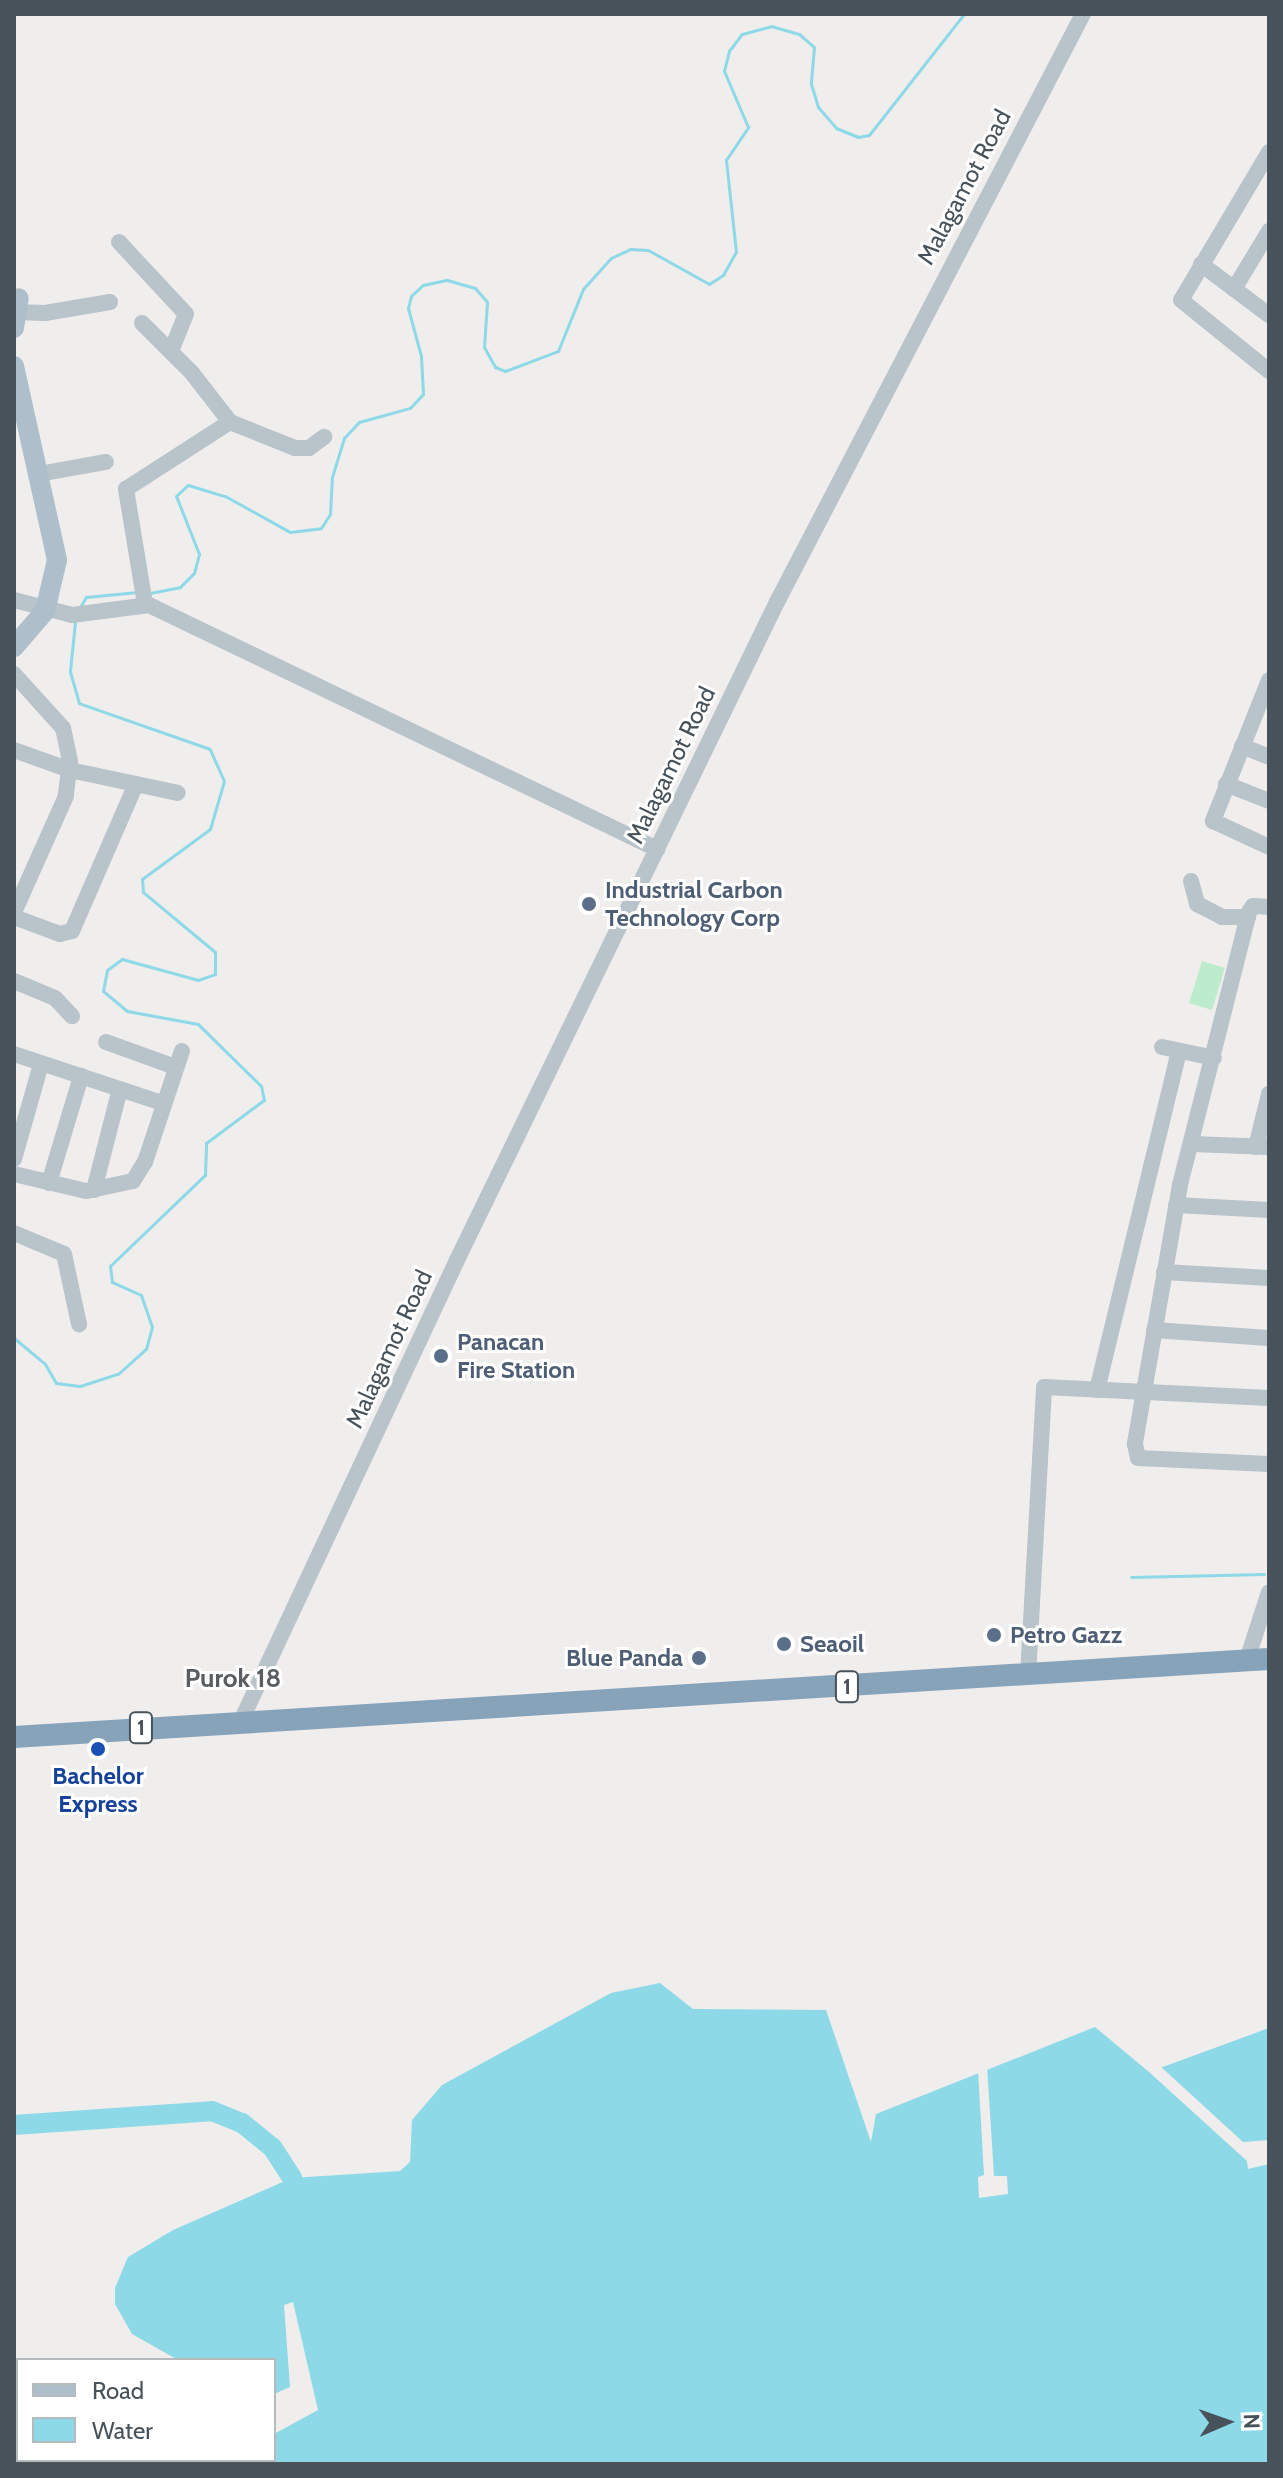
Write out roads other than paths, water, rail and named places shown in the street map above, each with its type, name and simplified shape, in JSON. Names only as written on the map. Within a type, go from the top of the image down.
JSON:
[{"type":"highway","name":"1","points":[[14,1737],[1258,1659]]},
{"type":"main road","points":[[14,366],[57,560],[45,611],[14,647]]},
{"type":"street","name":"Malagamot Road","points":[[241,1721],[457,1260],[657,849],[862,434],[1083,14]]},
{"type":"street","points":[[1269,152],[1182,294],[1183,305],[1269,371]]},
{"type":"street","points":[[1234,289],[1269,231]]},
{"type":"street","points":[[119,242],[186,314],[171,351]]},
{"type":"street","points":[[1201,264],[1269,315]]},
{"type":"street","points":[[16,313],[110,302]]},
{"type":"street","points":[[142,323],[171,351],[230,422],[295,448],[309,448],[324,437]]},
{"type":"street","points":[[144,596],[126,489],[230,422]]},
{"type":"street","points":[[39,474],[106,462]]},
{"type":"street","points":[[14,600],[45,611],[79,614],[144,596],[657,849]]},
{"type":"street","points":[[14,674],[66,733],[70,770],[66,796],[14,914],[60,934],[72,931],[136,784]]},
{"type":"street","points":[[1269,680],[1264,708],[1242,746],[1213,817],[1216,825],[1269,847]]},
{"type":"street","points":[[1242,746],[1269,757]]},
{"type":"street","points":[[16,757],[178,793]]},
{"type":"street","points":[[1226,784],[1269,801]]},
{"type":"street","points":[[1191,881],[1197,904],[1222,917],[1248,917]]},
{"type":"street","points":[[1269,907],[1253,906],[1248,917],[1176,1205],[1143,1393],[1138,1458],[1269,1464]]},
{"type":"street","points":[[14,981],[55,998],[72,1016]]},
{"type":"street","points":[[14,1174],[94,1190],[121,1186],[139,1173],[179,1059],[106,1042]]},
{"type":"street","points":[[1162,1047],[1214,1058]]},
{"type":"street","points":[[1097,1390],[1179,1052]]},
{"type":"street","points":[[14,1054],[162,1103]]},
{"type":"street","points":[[14,1159],[41,1064]]},
{"type":"street","points":[[49,1183],[81,1076]]},
{"type":"street","points":[[94,1190],[120,1089]]},
{"type":"street","points":[[1193,1144],[1262,1147],[1269,1094]]},
{"type":"street","points":[[1176,1205],[1269,1210]]},
{"type":"street","points":[[14,1233],[64,1254],[79,1324]]},
{"type":"street","points":[[1164,1272],[1269,1278]]},
{"type":"street","points":[[1154,1330],[1269,1338]]},
{"type":"street","points":[[1028,1675],[1044,1387],[1269,1398]]},
{"type":"street","points":[[1258,1659],[1269,1592]]},
{"type":"water","points":[[660,1983],[693,2009],[826,2010],[871,2142],[876,2114],[1095,2027],[1149,2072],[1269,2028],[1269,2464],[219,2464],[276,2462],[276,2433],[318,2410],[293,2302],[284,2305],[290,2387],[276,2393],[276,2358],[174,2358],[132,2334],[115,2304],[115,2288],[128,2257],[173,2230],[292,2178],[400,2171],[410,2162],[412,2120],[442,2085],[611,1993]]},
{"type":"waterway","points":[[150,593],[180,587],[194,573],[199,554],[176,496],[188,485],[225,496],[290,532],[321,528],[330,514],[332,477],[344,438],[359,422],[410,408],[423,394],[421,356],[408,308],[411,296],[423,285],[447,280],[475,288],[487,302],[484,347],[495,367],[505,371],[558,351],[583,289],[611,258],[630,249],[648,250],[709,284],[723,275],[736,252],[726,160],[748,127],[724,71],[729,51],[742,34],[771,26],[799,34],[814,47],[811,84],[818,107],[836,128],[858,137],[869,135],[964,14]]},
{"type":"waterway","points":[[80,607],[86,597],[138,592]]},
{"type":"waterway","points":[[14,1338],[45,1364],[56,1383],[80,1386],[118,1374],[146,1349],[152,1327],[141,1295],[112,1282],[110,1266],[205,1175],[206,1143],[264,1100],[261,1086],[198,1024],[127,1011],[103,991],[107,970],[122,959],[198,980],[215,974],[215,952],[143,892],[142,879],[210,829],[224,781],[210,749],[79,703],[70,671],[75,622]]},
{"type":"waterway","points":[[1131,1577],[1264,1574]]},
{"type":"waterway","points":[[14,2125],[212,2111],[242,2123],[272,2147],[292,2178]]},
{"type":"place","name":"Industrial Carbon Technology Corp","points":[[589,904]]},
{"type":"place","name":"Panacan Fire Station","points":[[441,1356]]},
{"type":"place","name":"Petro Gazz","points":[[994,1635]]},
{"type":"place","name":"Seaoil","points":[[784,1644]]},
{"type":"place","name":"Blue Panda","points":[[699,1658]]},
{"type":"place","name":"Bachelor Express","points":[[98,1749]]},
{"type":"district","name":"Purok 18","points":[[233,1679]]}]
